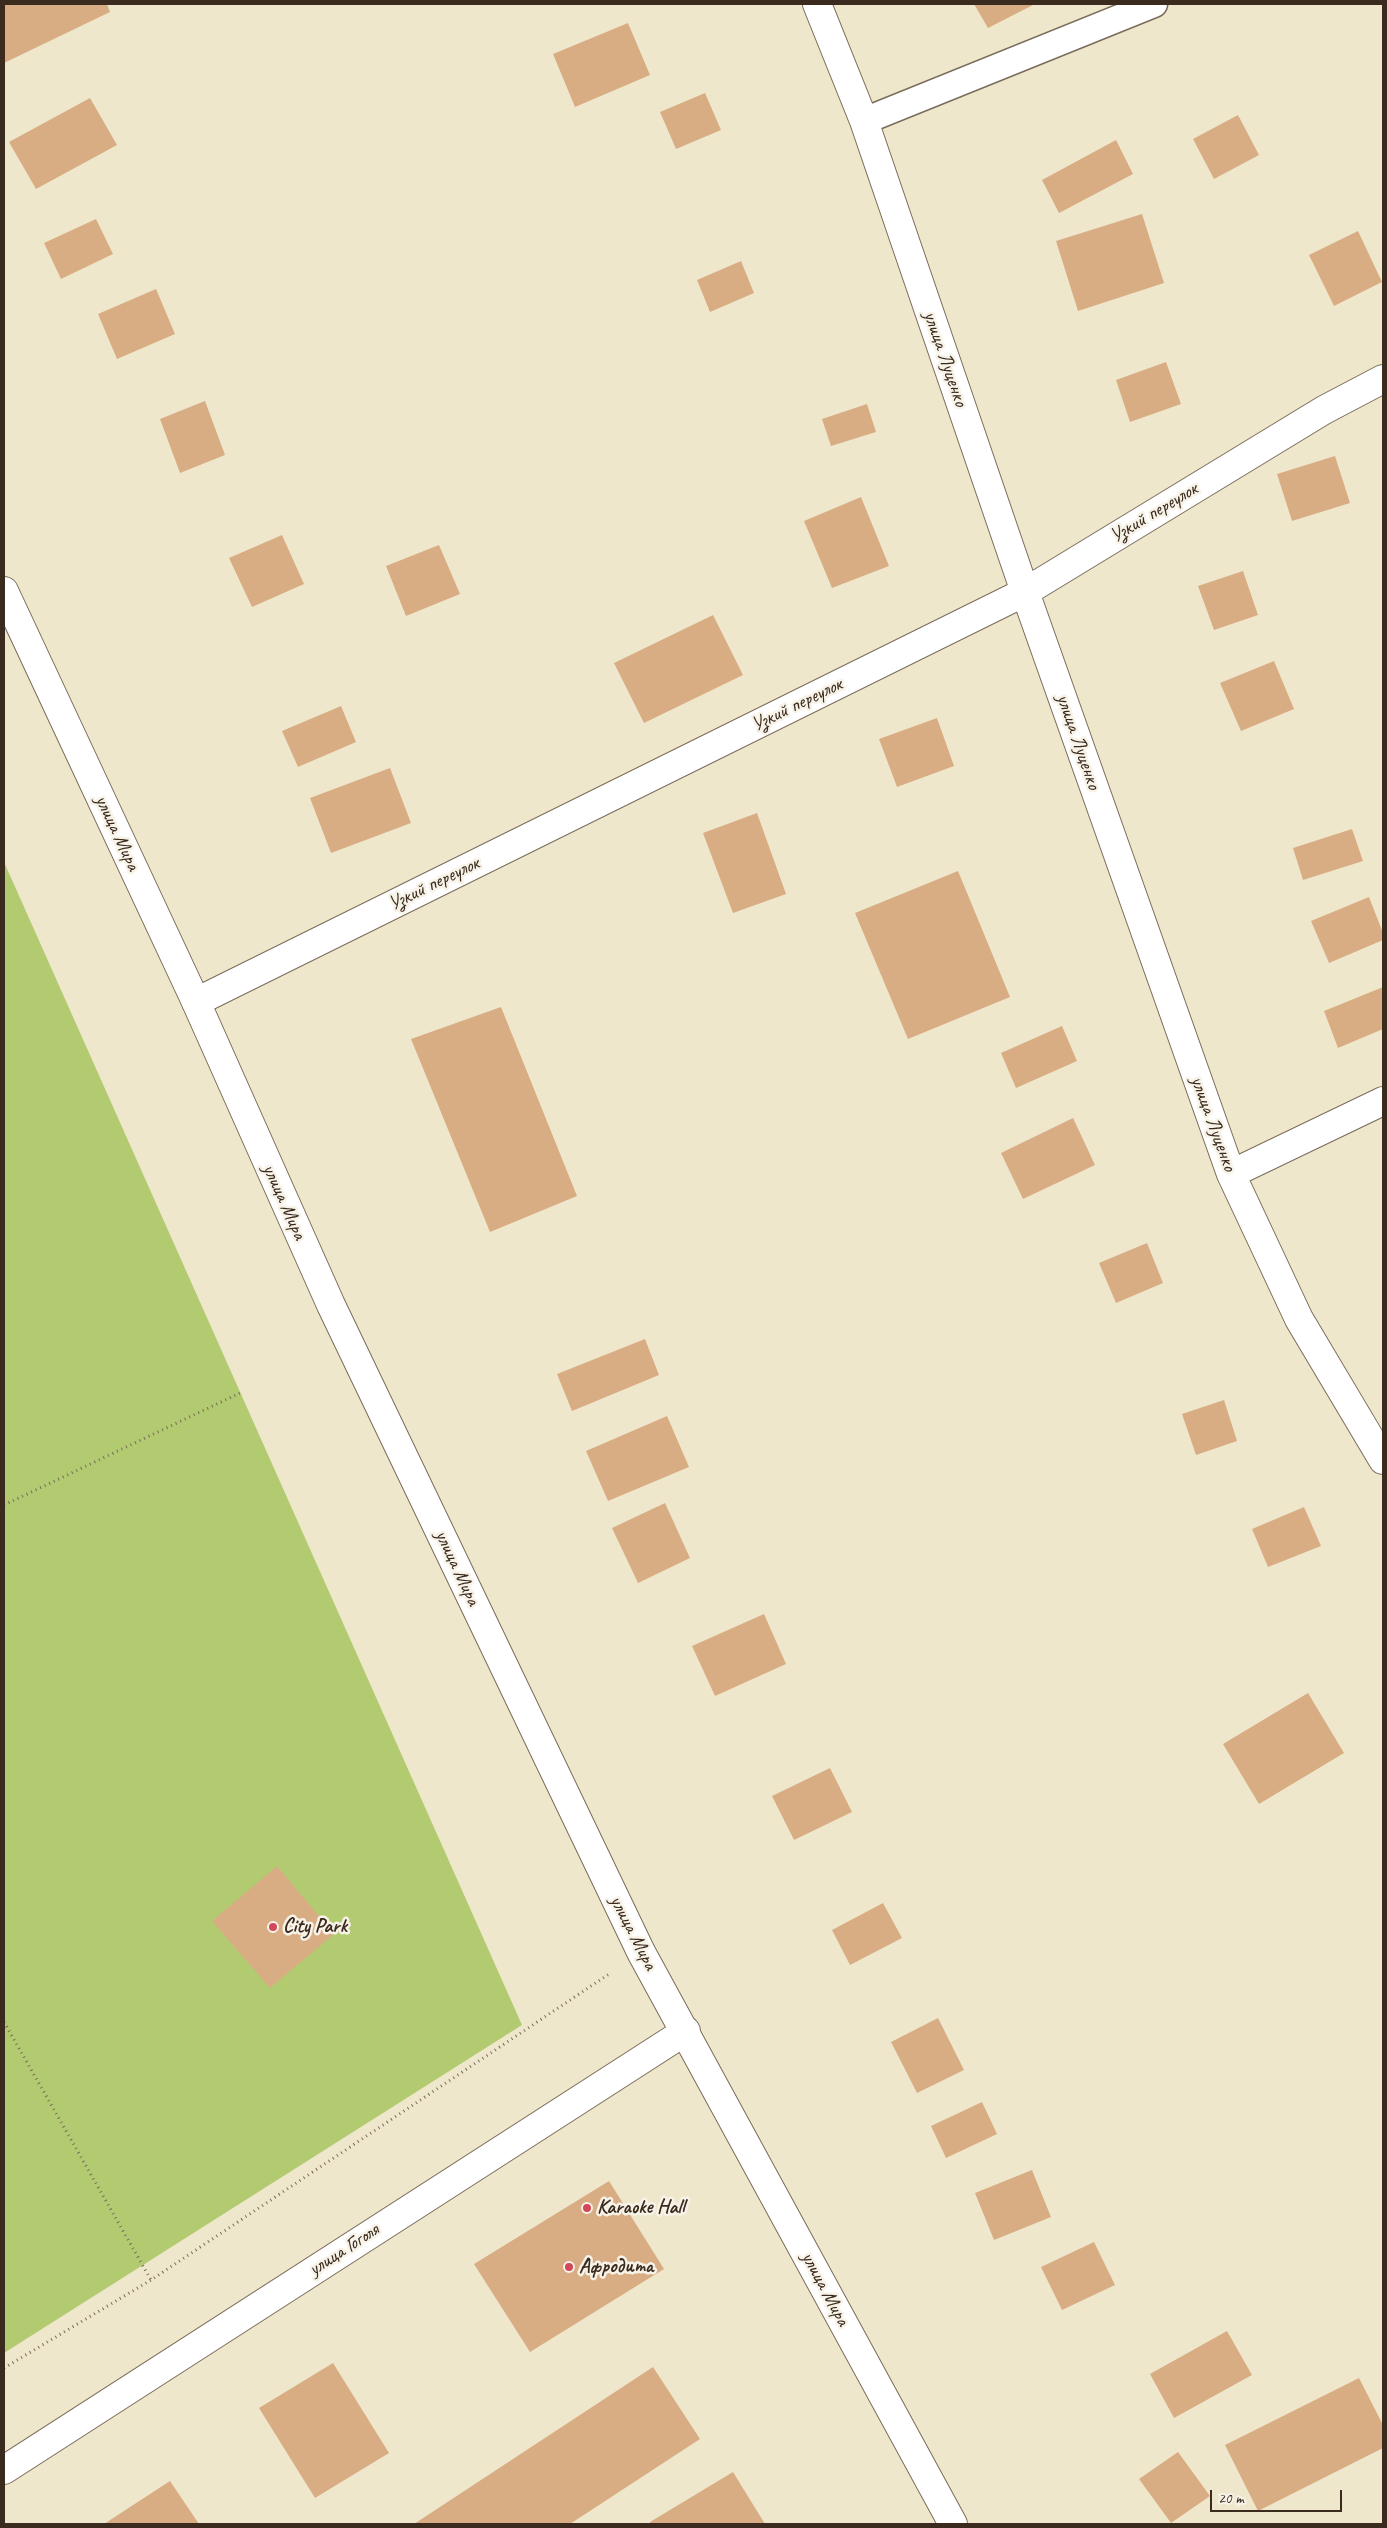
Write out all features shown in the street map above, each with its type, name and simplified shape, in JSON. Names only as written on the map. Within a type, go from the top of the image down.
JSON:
[{"type":"street","name":"улица Луценко","points":[[817,4],[864,121],[1025,592],[1231,1174],[1299,1319],[1383,1460]]},
{"type":"street","name":"Узкий переулок","points":[[196,1002],[1025,592],[1324,410],[1383,379]]},
{"type":"street","name":"улица Мира","points":[[4,590],[196,1002],[331,1305],[641,1952],[686,2031],[953,2524]]},
{"type":"street","points":[[1231,1174],[1383,1101]]},
{"type":"street","name":"улица Гоголя","points":[[4,2470],[686,2031]]},
{"type":"lane","points":[[864,121],[1154,4]]},
{"type":"path","points":[[4,1505],[240,1393]]},
{"type":"path","points":[[4,2368],[151,2280],[641,1952]]},
{"type":"path","points":[[4,2022],[151,2280]]},
{"type":"green space","points":[[4,862],[522,2025],[4,2353]]},
{"type":"building","points":[[4,4],[107,4],[110,12],[4,63]]},
{"type":"building","points":[[974,4],[1035,4],[988,28]]},
{"type":"building","points":[[628,23],[650,75],[575,107],[553,54]]},
{"type":"building","points":[[705,93],[721,130],[676,149],[660,112]]},
{"type":"building","points":[[90,98],[117,145],[36,189],[9,142]]},
{"type":"building","points":[[1238,115],[1259,155],[1214,179],[1193,139]]},
{"type":"building","points":[[1116,140],[1133,174],[1059,213],[1042,180]]},
{"type":"building","points":[[1142,214],[1164,283],[1078,311],[1056,241]]},
{"type":"building","points":[[96,219],[113,254],[61,279],[44,243]]},
{"type":"building","points":[[1358,231],[1382,282],[1334,306],[1309,255]]},
{"type":"building","points":[[741,261],[754,293],[710,312],[697,280]]},
{"type":"building","points":[[156,289],[175,334],[117,359],[98,314]]},
{"type":"building","points":[[1166,362],[1181,404],[1130,422],[1116,380]]},
{"type":"building","points":[[205,401],[225,455],[180,473],[160,419]]},
{"type":"building","points":[[867,404],[876,432],[831,446],[822,419]]},
{"type":"building","points":[[1335,456],[1350,503],[1292,521],[1277,474]]},
{"type":"building","points":[[861,497],[889,566],[832,588],[804,521]]},
{"type":"building","points":[[282,535],[304,584],[252,607],[229,558]]},
{"type":"building","points":[[439,545],[460,594],[406,616],[386,566]]},
{"type":"building","points":[[1243,571],[1258,615],[1214,630],[1198,586]]},
{"type":"building","points":[[713,615],[743,675],[644,723],[614,663]]},
{"type":"building","points":[[1274,661],[1294,709],[1241,731],[1220,683]]},
{"type":"building","points":[[341,706],[356,742],[298,767],[282,731]]},
{"type":"building","points":[[937,718],[954,766],[897,787],[879,739]]},
{"type":"building","points":[[390,768],[411,823],[331,853],[310,798]]},
{"type":"building","points":[[757,813],[786,894],[733,913],[703,833]]},
{"type":"building","points":[[1352,829],[1363,861],[1303,880],[1293,848]]},
{"type":"building","points":[[958,871],[1010,997],[908,1039],[855,913]]},
{"type":"building","points":[[1369,897],[1383,933],[1383,940],[1329,963],[1311,921]]},
{"type":"building","points":[[1383,987],[1383,1029],[1338,1048],[1324,1011]]},
{"type":"building","points":[[501,1007],[577,1196],[490,1232],[411,1039]]},
{"type":"building","points":[[1062,1026],[1077,1061],[1016,1088],[1001,1053]]},
{"type":"building","points":[[1073,1118],[1095,1165],[1023,1199],[1001,1153]]},
{"type":"building","points":[[1147,1243],[1163,1283],[1116,1303],[1099,1263]]},
{"type":"building","points":[[645,1339],[659,1375],[572,1411],[557,1374]]},
{"type":"building","points":[[1224,1400],[1237,1441],[1196,1455],[1182,1414]]},
{"type":"building","points":[[667,1416],[689,1467],[608,1501],[586,1451]]},
{"type":"building","points":[[665,1503],[690,1558],[638,1583],[612,1528]]},
{"type":"building","points":[[1304,1507],[1321,1546],[1268,1567],[1252,1529]]},
{"type":"building","points":[[764,1614],[786,1664],[715,1696],[692,1646]]},
{"type":"building","points":[[1308,1693],[1344,1753],[1259,1804],[1223,1744]]},
{"type":"building","points":[[830,1768],[852,1812],[794,1840],[772,1796]]},
{"type":"building","name":"City Park","points":[[277,1866],[334,1934],[270,1988],[212,1921]]},
{"type":"building","points":[[883,1903],[902,1938],[850,1965],[832,1930]]},
{"type":"building","points":[[938,2018],[964,2070],[917,2093],[891,2042]]},
{"type":"building","points":[[982,2102],[997,2134],[946,2158],[931,2126]]},
{"type":"building","points":[[1032,2170],[1051,2217],[994,2240],[975,2193]]},
{"type":"building","name":"Афродита","points":[[609,2181],[664,2269],[530,2352],[474,2264]]},
{"type":"building","points":[[1094,2242],[1115,2285],[1062,2310],[1041,2267]]},
{"type":"building","points":[[1227,2331],[1252,2375],[1174,2418],[1150,2374]]},
{"type":"building","points":[[333,2363],[389,2453],[315,2498],[259,2408]]},
{"type":"building","points":[[653,2367],[700,2439],[570,2524],[414,2524]]},
{"type":"building","points":[[1359,2378],[1383,2425],[1383,2448],[1258,2511],[1225,2445]]},
{"type":"building","points":[[1178,2452],[1210,2496],[1171,2523],[1139,2479]]},
{"type":"building","points":[[733,2472],[765,2524],[651,2524],[650,2522]]},
{"type":"building","points":[[170,2481],[199,2524],[104,2524]]},
{"type":"place","name":"City Park","points":[[273,1927]]},
{"type":"place","name":"Karaoke Hall","points":[[587,2208]]},
{"type":"place","name":"Афродита","points":[[569,2267]]}]
